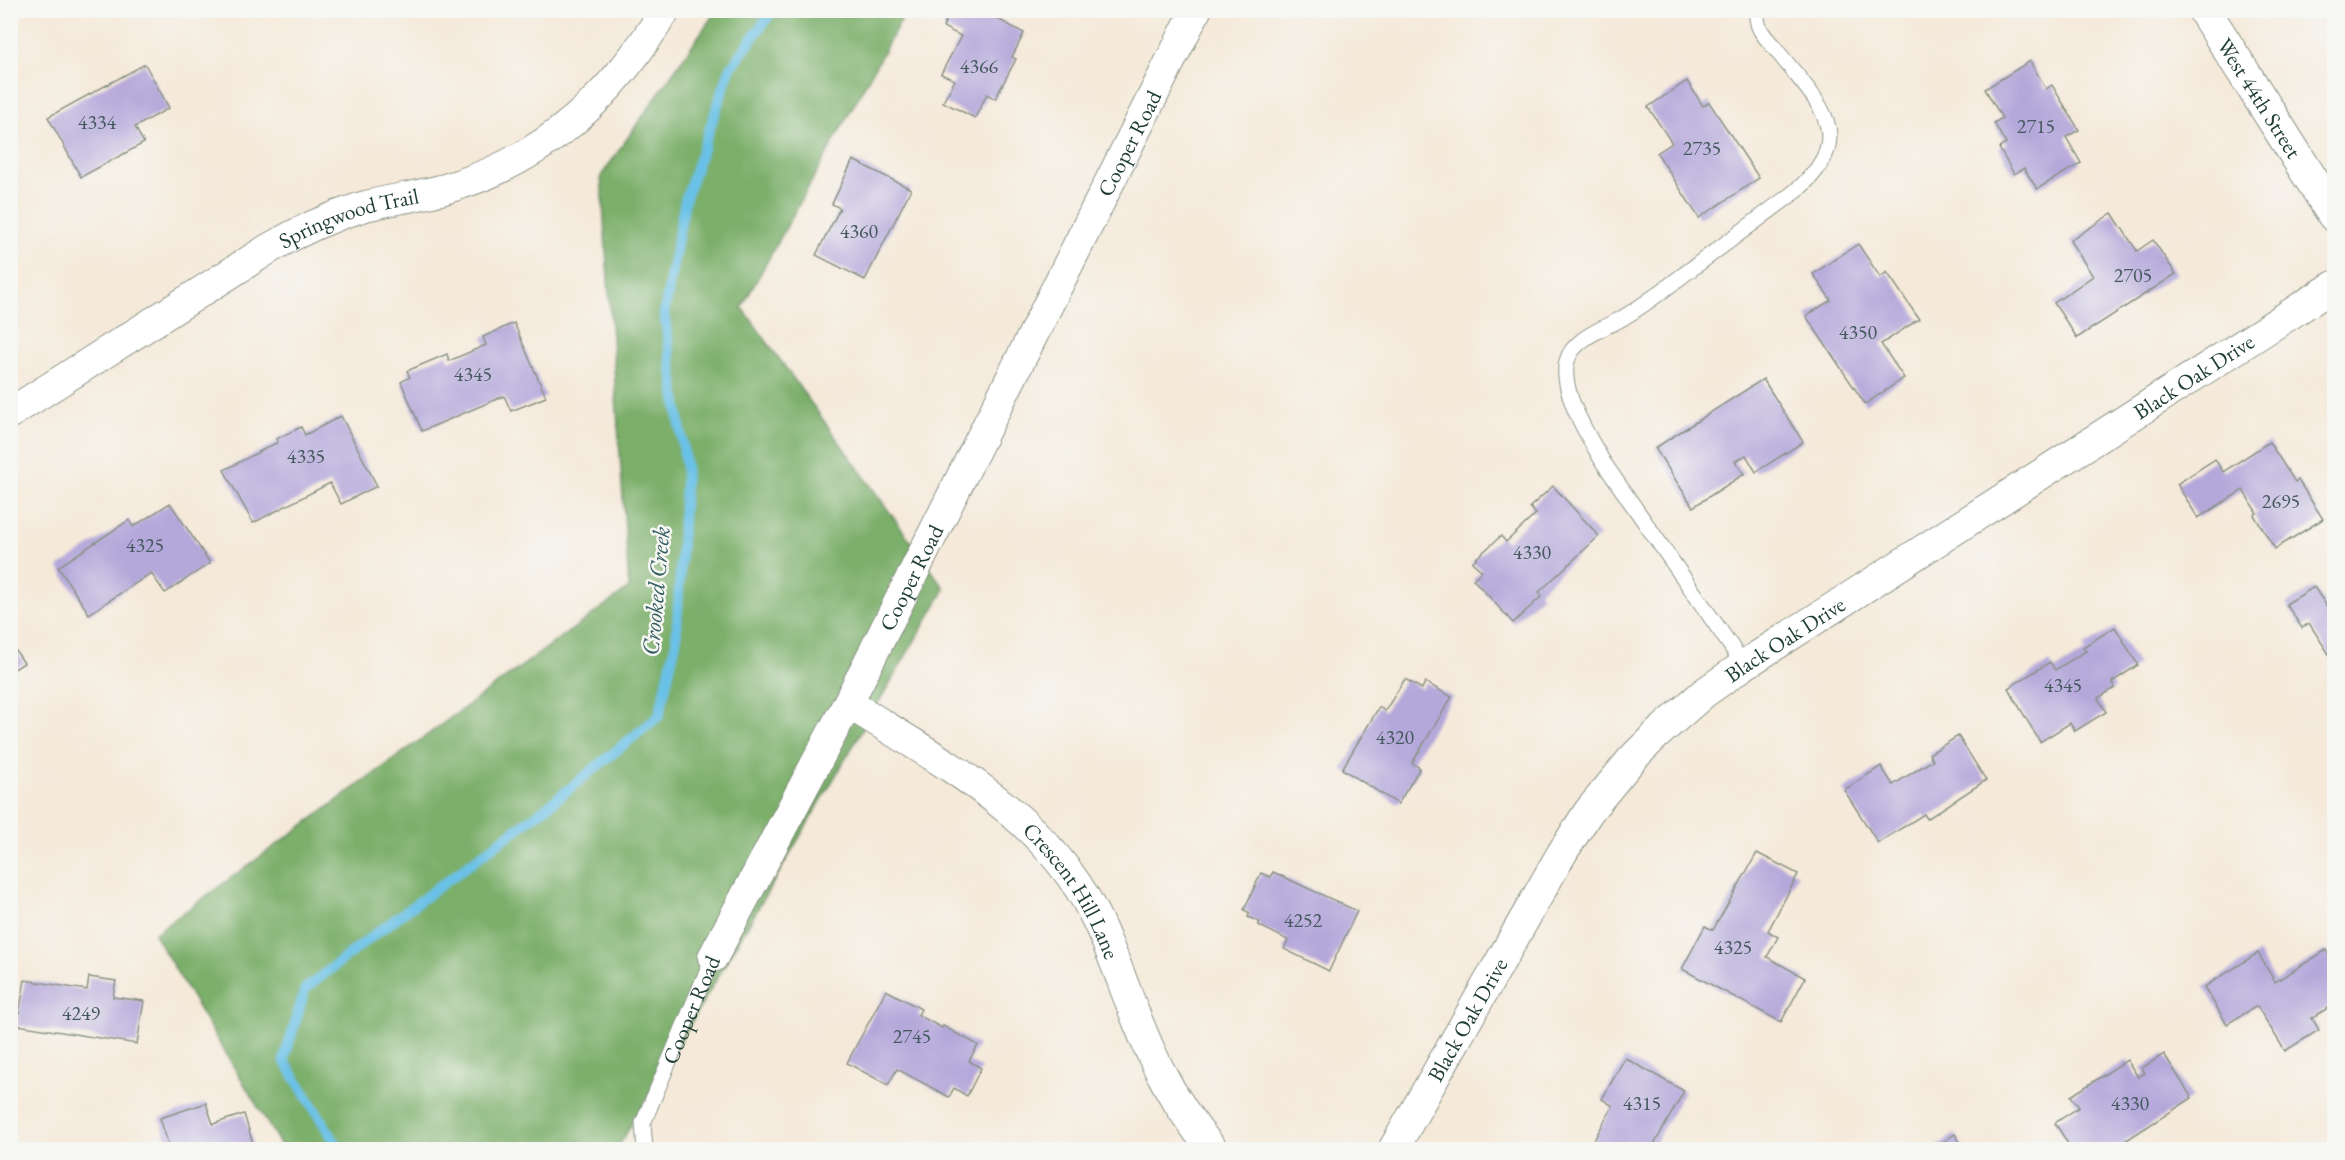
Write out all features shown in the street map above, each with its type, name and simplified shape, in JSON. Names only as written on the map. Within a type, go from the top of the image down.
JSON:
[{"type":"street","name":"Springwood Trail","points":[[10,413],[270,248],[308,228],[361,207],[452,187],[500,168],[544,143],[591,106],[621,75],[666,10]]},
{"type":"street","name":"Cooper Road","points":[[713,957],[848,703],[1196,10]]},
{"type":"street","name":"West 44th Street","points":[[2204,10],[2334,215]]},
{"type":"street","name":"Black Oak Drive","points":[[1393,1149],[1557,861],[1589,811],[1655,735],[1704,693],[1744,665],[2334,286]]},
{"type":"street","name":"Crescent Hill Lane","points":[[848,703],[983,789],[1034,831],[1067,869],[1093,911],[1159,1070],[1195,1128],[1213,1149]]},
{"type":"lane","points":[[1744,665],[1604,462],[1584,428],[1569,392],[1565,372],[1567,359],[1579,343],[1596,331],[1636,310],[1792,194],[1820,168],[1828,153],[1830,135],[1824,113],[1760,28],[1756,10]]},
{"type":"lane","name":"Cooper Road","points":[[645,1149],[643,1124],[713,957]]},
{"type":"green space","points":[[716,11],[906,11],[742,307],[945,589],[617,1149],[283,1149],[154,934],[629,588],[601,176]]},
{"type":"building","points":[[951,10],[981,10],[1024,33],[1012,57],[1016,59],[995,99],[987,94],[975,118],[943,102],[955,80],[941,74],[961,36],[943,27]]},
{"type":"building","points":[[2030,61],[2046,89],[2052,85],[2079,130],[2066,137],[2081,163],[2037,189],[2024,168],[2014,174],[1999,148],[2006,144],[1994,123],[2002,118],[1985,89]]},
{"type":"building","points":[[145,64],[169,108],[135,127],[144,143],[81,177],[48,117]]},
{"type":"building","points":[[1687,81],[1703,106],[1709,102],[1759,178],[1699,218],[1657,153],[1672,143],[1648,107]]},
{"type":"building","points":[[853,160],[911,189],[865,280],[816,255],[840,208],[832,204]]},
{"type":"building","points":[[2112,213],[2137,251],[2153,240],[2176,274],[2077,338],[2054,303],[2093,276],[2070,241]]},
{"type":"building","points":[[1858,244],[1880,277],[1887,272],[1919,319],[1881,344],[1904,378],[1865,404],[1806,316],[1831,300],[1813,274]]},
{"type":"building","points":[[514,323],[546,397],[511,411],[504,396],[422,431],[401,382],[410,377],[407,371],[447,354],[449,361],[486,345],[483,337]]},
{"type":"building","points":[[1763,379],[1803,442],[1756,472],[1746,455],[1735,461],[1744,474],[1693,507],[1655,448]]},
{"type":"building","points":[[341,416],[377,486],[341,504],[330,483],[253,523],[224,470],[278,442],[276,439],[301,427],[305,435]]},
{"type":"building","points":[[2269,442],[2295,482],[2298,480],[2323,519],[2275,549],[2254,515],[2257,513],[2243,490],[2198,518],[2177,484],[2215,459],[2223,472]]},
{"type":"building","points":[[1553,486],[1599,536],[1539,592],[1542,596],[1513,623],[1473,579],[1482,571],[1472,562],[1501,536],[1506,542],[1536,514],[1530,507]]},
{"type":"building","points":[[170,503],[210,563],[165,593],[151,573],[89,614],[58,567],[129,520],[133,527]]},
{"type":"building","points":[[2314,587],[2330,611],[2334,607],[2334,662],[2309,623],[2302,628],[2286,604]]},
{"type":"building","points":[[2115,627],[2138,665],[2112,682],[2115,688],[2098,698],[2106,712],[2075,731],[2070,723],[2040,742],[2008,688],[2050,662],[2055,670],[2086,651],[2083,647]]},
{"type":"building","points":[[10,642],[24,663],[10,672]]},
{"type":"building","points":[[1405,679],[1422,689],[1425,682],[1452,697],[1412,763],[1420,768],[1398,804],[1342,769],[1379,707],[1385,711]]},
{"type":"building","points":[[1958,736],[1986,780],[1927,819],[1924,814],[1878,843],[1844,790],[1881,766],[1893,785],[1933,760],[1929,754]]},
{"type":"building","points":[[1757,853],[1798,874],[1768,931],[1778,937],[1767,957],[1805,978],[1781,1022],[1682,969],[1705,926],[1713,930]]},
{"type":"building","points":[[1273,872],[1357,911],[1329,971],[1284,949],[1288,940],[1258,925],[1260,922],[1248,917],[1250,913],[1244,910],[1261,873],[1270,877]]},
{"type":"building","points":[[2326,950],[2334,964],[2334,1004],[2312,1018],[2319,1030],[2285,1051],[2257,1006],[2227,1024],[2204,987],[2258,953],[2275,982]]},
{"type":"building","points":[[89,977],[116,981],[113,997],[144,1001],[137,1044],[17,1025],[25,980],[87,990]]},
{"type":"building","points":[[886,990],[921,1009],[918,1015],[978,1045],[969,1061],[981,1068],[967,1096],[954,1088],[949,1097],[897,1069],[888,1085],[847,1063]]},
{"type":"building","points":[[2164,1054],[2192,1098],[2125,1141],[2131,1150],[2072,1150],[2055,1123],[2079,1107],[2071,1096],[2127,1060],[2138,1077],[2145,1073],[2142,1068]]},
{"type":"building","points":[[1625,1058],[1684,1091],[1651,1150],[1575,1150],[1578,1144],[1589,1149],[1613,1106],[1602,1099]]},
{"type":"building","points":[[206,1103],[213,1124],[244,1114],[255,1150],[170,1150],[160,1118]]},
{"type":"building","points":[[1955,1134],[1965,1150],[1931,1150]]},
{"type":"waterway","name":"Crooked Creek","points":[[340,1150],[284,1060],[305,989],[375,934],[548,806],[659,716],[676,642],[686,468],[664,313],[685,200],[730,69],[773,10]]}]
